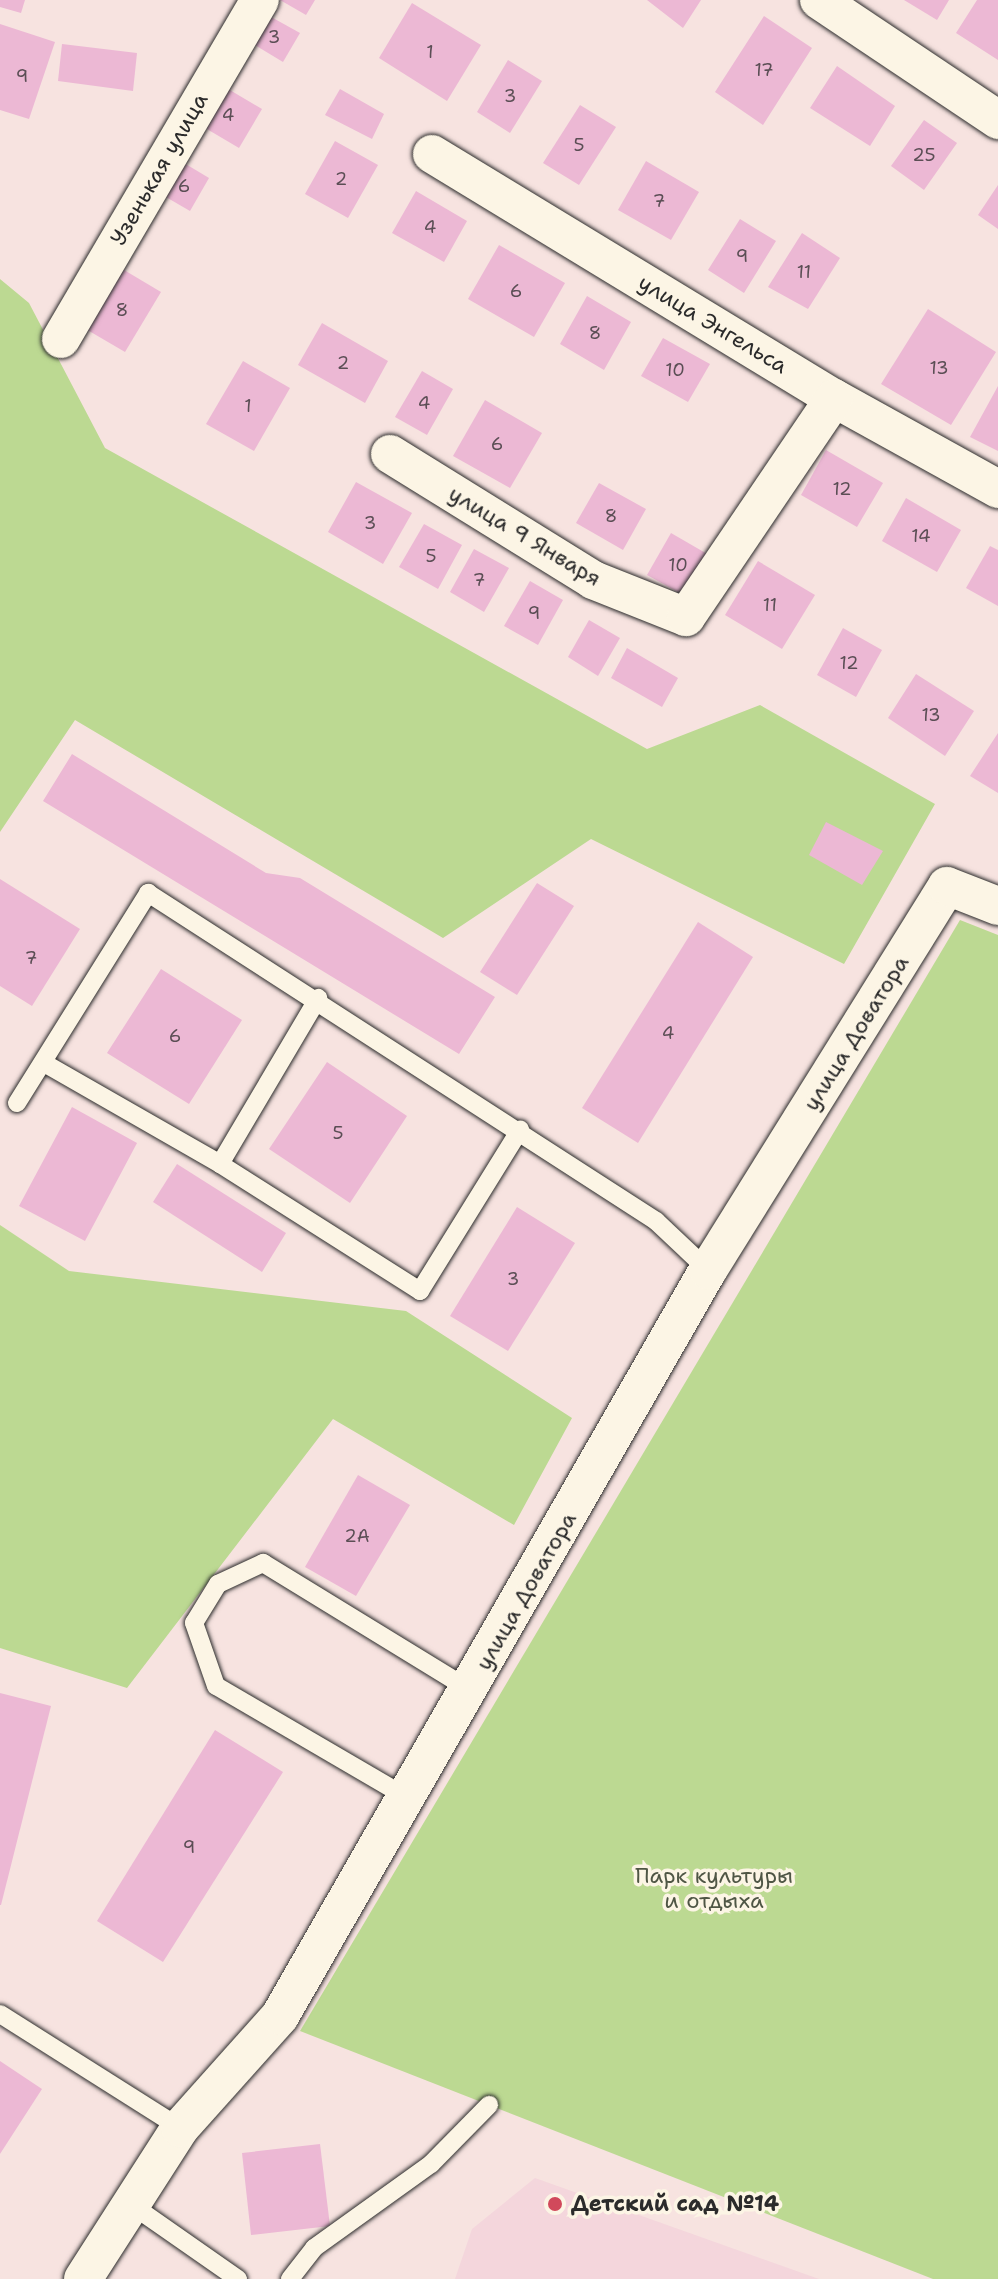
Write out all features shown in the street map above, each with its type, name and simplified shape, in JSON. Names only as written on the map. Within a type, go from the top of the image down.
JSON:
[{"type":"street","name":"Узенькая улица","points":[[61,339],[260,0]]},
{"type":"street","points":[[819,0],[998,120]]},
{"type":"street","name":"улица Энгельса","points":[[432,154],[834,398],[998,489]]},
{"type":"street","name":"улица 9 Января","points":[[390,454],[593,580],[686,617],[834,398]]},
{"type":"street","name":"улица Доватора","points":[[83,2279],[180,2128],[280,2016],[470,1690],[708,1270],[947,886],[998,906]]},
{"type":"lane","points":[[17,1103],[148,893],[318,998],[656,1221],[708,1270]]},
{"type":"lane","points":[[220,1164],[318,998]]},
{"type":"lane","points":[[44,1063],[220,1164],[420,1291],[520,1130]]},
{"type":"lane","points":[[408,1798],[216,1686],[194,1623],[218,1584],[263,1563],[470,1690]]},
{"type":"lane","points":[[0,2014],[180,2128]]},
{"type":"lane","points":[[290,2279],[314,2248],[431,2164],[489,2105]]},
{"type":"lane","points":[[129,2203],[238,2279]]},
{"type":"shaded area","name":"Детский сад №14","points":[[535,2178],[819,2279],[455,2279],[472,2229]]},
{"type":"green space","points":[[0,279],[29,303],[105,448],[647,749],[760,705],[935,804],[844,964],[591,839],[443,938],[75,720],[0,832]]},
{"type":"green space","name":"Парк культуры и отдыха","points":[[960,920],[998,935],[998,2279],[933,2279],[300,2031]]},
{"type":"green space","points":[[0,1225],[69,1271],[406,1311],[572,1418],[514,1525],[333,1419],[127,1688],[0,1648]]},
{"type":"building","points":[[0,0],[25,0],[21,13],[0,7]]},
{"type":"building","points":[[280,0],[315,0],[306,15]]},
{"type":"building","points":[[647,0],[701,0],[683,28]]},
{"type":"building","points":[[904,0],[949,0],[937,20]]},
{"type":"building","points":[[977,0],[998,0],[998,60],[956,33]]},
{"type":"building","points":[[412,3],[481,45],[447,101],[379,58]]},
{"type":"building","points":[[264,13],[300,33],[283,62],[248,41]]},
{"type":"building","points":[[764,16],[812,48],[763,125],[715,92]]},
{"type":"building","points":[[0,24],[55,42],[29,119],[0,110]]},
{"type":"building","points":[[62,44],[137,53],[133,91],[58,81]]},
{"type":"building","points":[[508,60],[542,81],[510,133],[477,112]]},
{"type":"building","points":[[837,66],[895,106],[870,146],[810,108]]},
{"type":"building","points":[[218,83],[262,109],[239,148],[195,122]]},
{"type":"building","points":[[340,89],[384,114],[372,139],[325,115]]},
{"type":"building","points":[[580,105],[616,127],[579,185],[543,163]]},
{"type":"building","points":[[924,120],[957,143],[924,190],[891,166]]},
{"type":"building","points":[[335,141],[378,165],[348,218],[305,194]]},
{"type":"building","points":[[179,160],[209,178],[190,211],[159,193]]},
{"type":"building","points":[[646,161],[699,192],[671,240],[618,210]]},
{"type":"building","points":[[998,185],[998,229],[978,215]]},
{"type":"building","points":[[416,191],[467,221],[444,262],[392,233]]},
{"type":"building","points":[[740,219],[776,241],[744,293],[708,270]]},
{"type":"building","points":[[802,233],[840,258],[808,309],[768,287]]},
{"type":"building","points":[[499,245],[565,283],[534,337],[468,299]]},
{"type":"building","points":[[119,267],[161,292],[125,352],[84,328]]},
{"type":"building","points":[[587,296],[631,322],[604,370],[560,344]]},
{"type":"building","points":[[928,309],[996,352],[951,425],[881,384]]},
{"type":"building","points":[[322,323],[388,361],[365,403],[298,365]]},
{"type":"building","points":[[663,338],[710,364],[688,402],[641,376]]},
{"type":"building","points":[[243,361],[290,388],[254,451],[206,424]]},
{"type":"building","points":[[422,371],[453,389],[427,435],[395,417]]},
{"type":"building","points":[[998,386],[998,451],[970,437]]},
{"type":"building","points":[[485,400],[542,433],[510,488],[453,456]]},
{"type":"building","points":[[826,450],[883,483],[857,527],[801,495]]},
{"type":"building","points":[[356,482],[412,513],[383,564],[328,532]]},
{"type":"building","points":[[599,483],[646,509],[623,550],[576,523]]},
{"type":"building","points":[[906,498],[961,530],[937,572],[882,541]]},
{"type":"building","points":[[424,524],[462,545],[438,589],[399,567]]},
{"type":"building","points":[[671,533],[709,555],[685,596],[647,575]]},
{"type":"building","points":[[990,546],[998,550],[998,606],[966,588]]},
{"type":"building","points":[[474,549],[509,568],[484,612],[450,592]]},
{"type":"building","points":[[758,561],[815,595],[782,649],[725,615]]},
{"type":"building","points":[[530,581],[563,600],[538,645],[504,626]]},
{"type":"building","points":[[589,620],[620,638],[598,676],[568,657]]},
{"type":"building","points":[[843,628],[882,650],[856,697],[817,675]]},
{"type":"building","points":[[627,648],[678,678],[662,707],[611,678]]},
{"type":"building","points":[[916,674],[974,711],[945,756],[888,718]]},
{"type":"building","points":[[998,733],[998,793],[970,776]]},
{"type":"building","points":[[72,754],[266,873],[300,878],[495,997],[459,1054],[43,801]]},
{"type":"building","points":[[826,822],[883,851],[862,885],[809,855]]},
{"type":"building","points":[[0,879],[80,929],[32,1006],[0,986]]},
{"type":"building","points":[[537,883],[574,906],[517,995],[480,972]]},
{"type":"building","points":[[698,922],[753,957],[638,1143],[582,1108]]},
{"type":"building","points":[[161,969],[242,1020],[189,1104],[107,1053]]},
{"type":"building","points":[[327,1062],[407,1116],[350,1203],[269,1149]]},
{"type":"building","points":[[72,1107],[137,1143],[85,1241],[19,1206]]},
{"type":"building","points":[[177,1164],[286,1233],[262,1272],[153,1202]]},
{"type":"building","points":[[517,1207],[575,1243],[508,1351],[450,1316]]},
{"type":"building","points":[[358,1475],[410,1505],[356,1596],[305,1567]]},
{"type":"building","points":[[0,1693],[51,1706],[1,1905],[0,1905]]},
{"type":"building","points":[[215,1730],[283,1772],[163,1962],[97,1921]]},
{"type":"building","points":[[0,2061],[42,2089],[0,2154]]},
{"type":"building","points":[[320,2144],[330,2226],[251,2235],[242,2153]]},
{"type":"place","name":"Детский сад №14","points":[[555,2204]]}]
